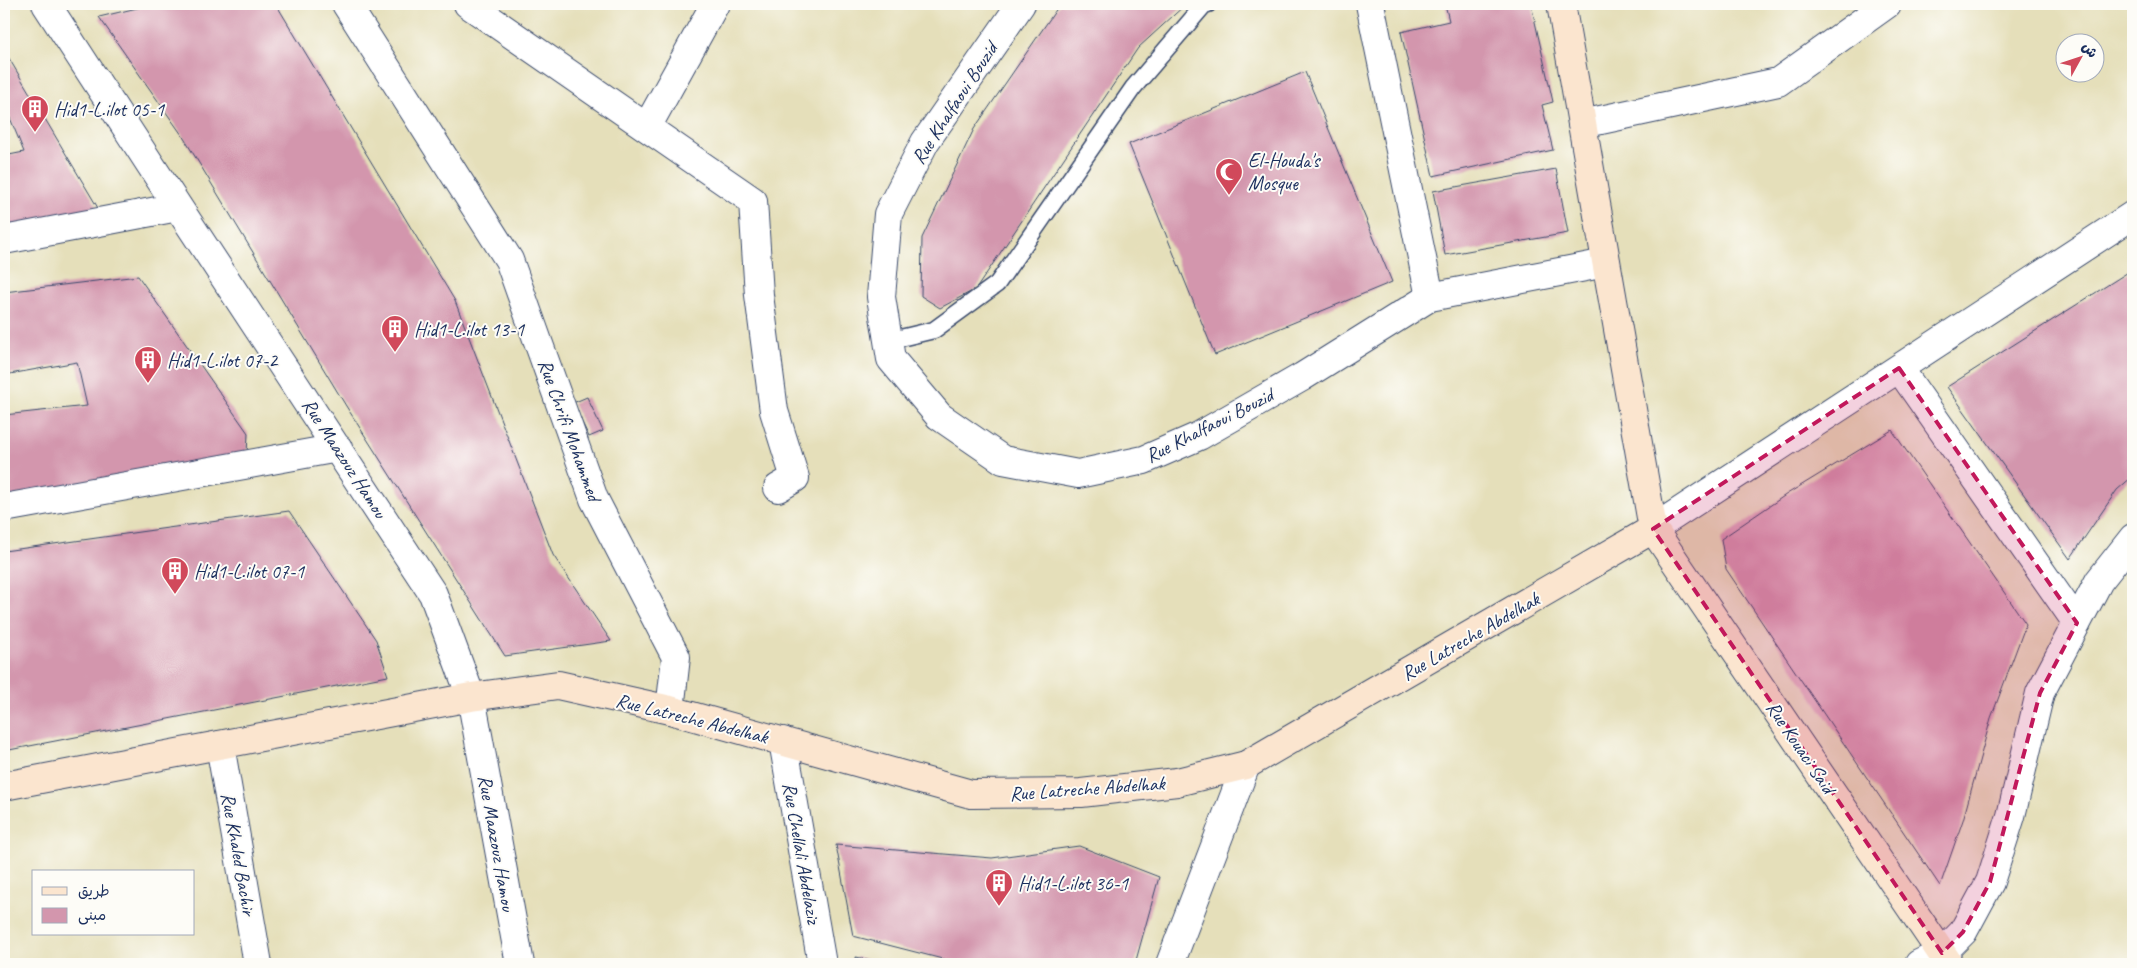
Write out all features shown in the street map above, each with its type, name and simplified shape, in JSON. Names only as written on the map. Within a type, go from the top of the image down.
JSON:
[{"type":"street","name":"Rue Maazouz Hamou","points":[[46,4],[433,594],[471,697],[520,964]]},
{"type":"street","name":"Rue Chrifi Mohammed","points":[[346,4],[509,260],[594,499],[676,657],[670,710]]},
{"type":"street","points":[[468,4],[752,201],[759,295],[774,411],[795,478],[778,488]]},
{"type":"street","points":[[647,127],[715,4]]},
{"type":"street","name":"Rue Khalfaoui Bouzid","points":[[1021,4],[924,142],[888,214],[881,297],[891,359],[939,416],[1003,460],[1078,474],[1144,460],[1199,436],[1302,377],[1430,297],[1606,263]]},
{"type":"street","points":[[1370,4],[1430,297]]},
{"type":"street","points":[[1561,4],[1653,529],[2133,214]]},
{"type":"street","points":[[1582,124],[1778,82],[1859,13],[1887,4]]},
{"type":"street","points":[[4,240],[178,207]]},
{"type":"street","points":[[1899,368],[2077,623]]},
{"type":"street","points":[[4,508],[338,448]]},
{"type":"street","name":"Rue Latreche Abdelhak","points":[[4,786],[471,697],[558,685],[670,710],[971,794],[1081,793],[1177,782],[1246,766],[1653,529]]},
{"type":"street","name":"Rue Kouaci Said","points":[[1653,529],[1936,961]]},
{"type":"street","points":[[1936,961],[1963,932],[1990,882],[2011,816],[2040,693],[2099,581],[2133,538]]},
{"type":"street","name":"Rue Chellali Abdelaziz","points":[[783,741],[822,964]]},
{"type":"street","name":"Rue Khaled Bachir","points":[[220,745],[258,964]]},
{"type":"street","points":[[1170,964],[1246,766]]},
{"type":"lane","points":[[888,341],[934,330],[997,284],[1133,88],[1204,5],[1208,4]]},
{"type":"highlighted area","points":[[1899,368],[2077,623],[2040,693],[1990,882],[1963,932],[1942,953],[1653,529]]},
{"type":"building","name":"Hid1-L.ilot 13-1","points":[[154,4],[276,4],[455,301],[553,555],[611,641],[505,656],[346,406],[182,135],[99,17]]},
{"type":"building","points":[[1060,4],[1186,4],[1138,48],[976,289],[940,308],[921,296],[922,238],[974,129]]},
{"type":"building","points":[[1445,4],[1531,4],[1553,102],[1542,105],[1553,150],[1433,176],[1401,32],[1449,21]]},
{"type":"building","name":"Hid1-L.ilot 05-1","points":[[4,50],[101,213],[4,230],[4,156],[24,152],[8,113],[4,114]]},
{"type":"building","points":[[1305,72],[1392,282],[1215,355],[1129,144]]},
{"type":"building","points":[[1556,169],[1568,233],[1445,255],[1433,191]]},
{"type":"building","points":[[2133,269],[2133,476],[2117,490],[2070,559],[1947,387]]},
{"type":"building","name":"Hid1-L.ilot 07-2","points":[[138,276],[248,433],[247,454],[4,498],[4,415],[87,406],[77,362],[4,375],[4,292]]},
{"type":"building","points":[[587,397],[603,431],[589,437],[573,403]]},
{"type":"building","points":[[1892,430],[2026,624],[1991,718],[1963,820],[1940,886],[1726,569],[1721,539],[1787,494]]},
{"type":"building","name":"Hid1-L.ilot 07-1","points":[[289,511],[376,640],[388,676],[4,751],[4,551]]},
{"type":"building","name":"Hid1-L.ilot 36-1","points":[[836,845],[992,858],[1079,846],[1159,877],[1135,964],[962,964],[853,936]]},
{"type":"building","points":[[856,957],[887,963],[887,964],[857,964]]},
{"type":"place","name":"Hid1-L.ilot 05-1","points":[[35,133]]},
{"type":"place","name":"El-Houda's Mosque","points":[[1229,196]]},
{"type":"place","name":"Hid1-L.ilot 13-1","points":[[395,353]]},
{"type":"place","name":"Hid1-L.ilot 07-2","points":[[148,384]]},
{"type":"place","name":"Hid1-L.ilot 07-1","points":[[175,595]]},
{"type":"place","name":"Hid1-L.ilot 36-1","points":[[999,907]]}]
